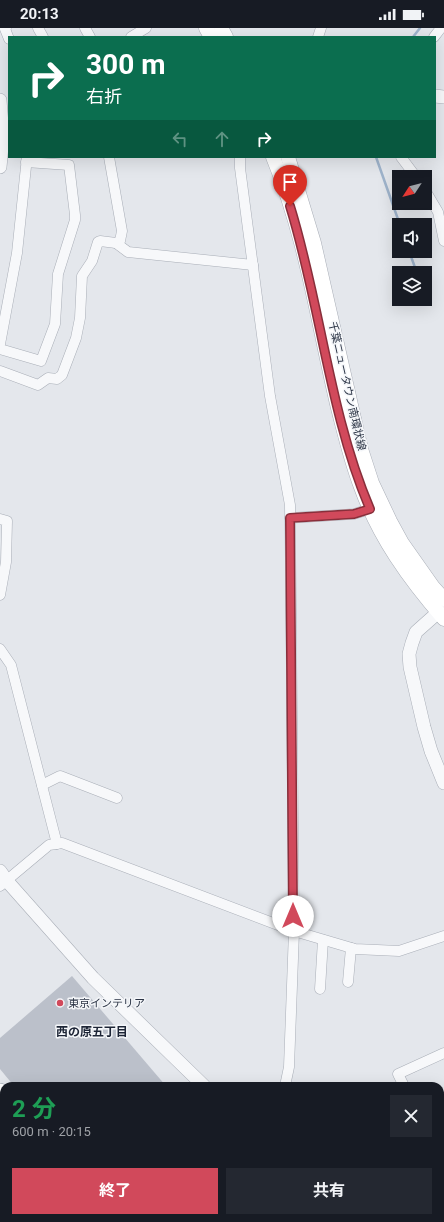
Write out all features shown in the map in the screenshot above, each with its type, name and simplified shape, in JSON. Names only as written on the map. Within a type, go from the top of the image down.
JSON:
[{"type":"main road","name":"千葉ニュータウン南環状線","points":[[273,158],[301,242],[349,451],[360,487],[433,587],[444,599]]},
{"type":"main road","name":"千葉ニュータウン南環状線","points":[[288,158],[314,243],[361,450],[372,483],[376,507],[390,549],[423,595],[442,613]]},
{"type":"street","points":[[133,36],[146,28]]},
{"type":"street","points":[[435,36],[441,28]]},
{"type":"street","points":[[0,100],[5,120],[0,167]]},
{"type":"street","points":[[109,158],[122,231],[120,241],[116,243]]},
{"type":"street","points":[[240,158],[240,168],[270,396],[290,505],[294,931],[289,1068],[286,1082]]},
{"type":"street","points":[[402,158],[411,170]]},
{"type":"street","points":[[0,344],[17,253],[26,160],[69,165],[75,220],[58,274],[55,324],[41,361],[0,348]]},
{"type":"street","points":[[432,202],[438,212],[444,241]]},
{"type":"street","points":[[0,371],[38,385],[48,378],[57,379],[62,375],[76,338],[80,318],[83,274],[92,261],[98,242],[100,241],[116,243],[128,252],[253,265]]},
{"type":"street","points":[[290,518],[354,514],[376,507]]},
{"type":"street","points":[[0,519],[7,521],[6,562],[0,596]]},
{"type":"street","points":[[442,613],[416,632],[409,654],[410,667],[424,728],[431,751],[444,783]]},
{"type":"street","points":[[0,649],[11,665],[57,844]]},
{"type":"street","points":[[42,785],[60,776],[117,798]]},
{"type":"street","points":[[200,1082],[93,978],[2,879],[49,844],[62,843],[294,931],[355,949],[399,951],[444,936]]},
{"type":"street","points":[[320,989],[323,940]]},
{"type":"street","points":[[348,982],[351,948]]},
{"type":"street","points":[[402,1082],[398,1074],[444,1053]]},
{"type":"building","points":[[72,976],[163,1082],[11,1082],[0,1069],[0,1038]]},
{"type":"waterway","points":[[414,36],[420,28]]},
{"type":"waterway","points":[[376,158],[398,218]]},
{"type":"waterway","points":[[412,258],[414,266]]},
{"type":"place","name":"東京インテリア","points":[[60,1003]]},
{"type":"district","name":"西の原五丁目","points":[[92,1032]]},
{"type":"route","points":[[290,206],[308,270],[334,391],[349,451],[360,487],[370,509],[354,514],[290,518],[293,916]]}]
